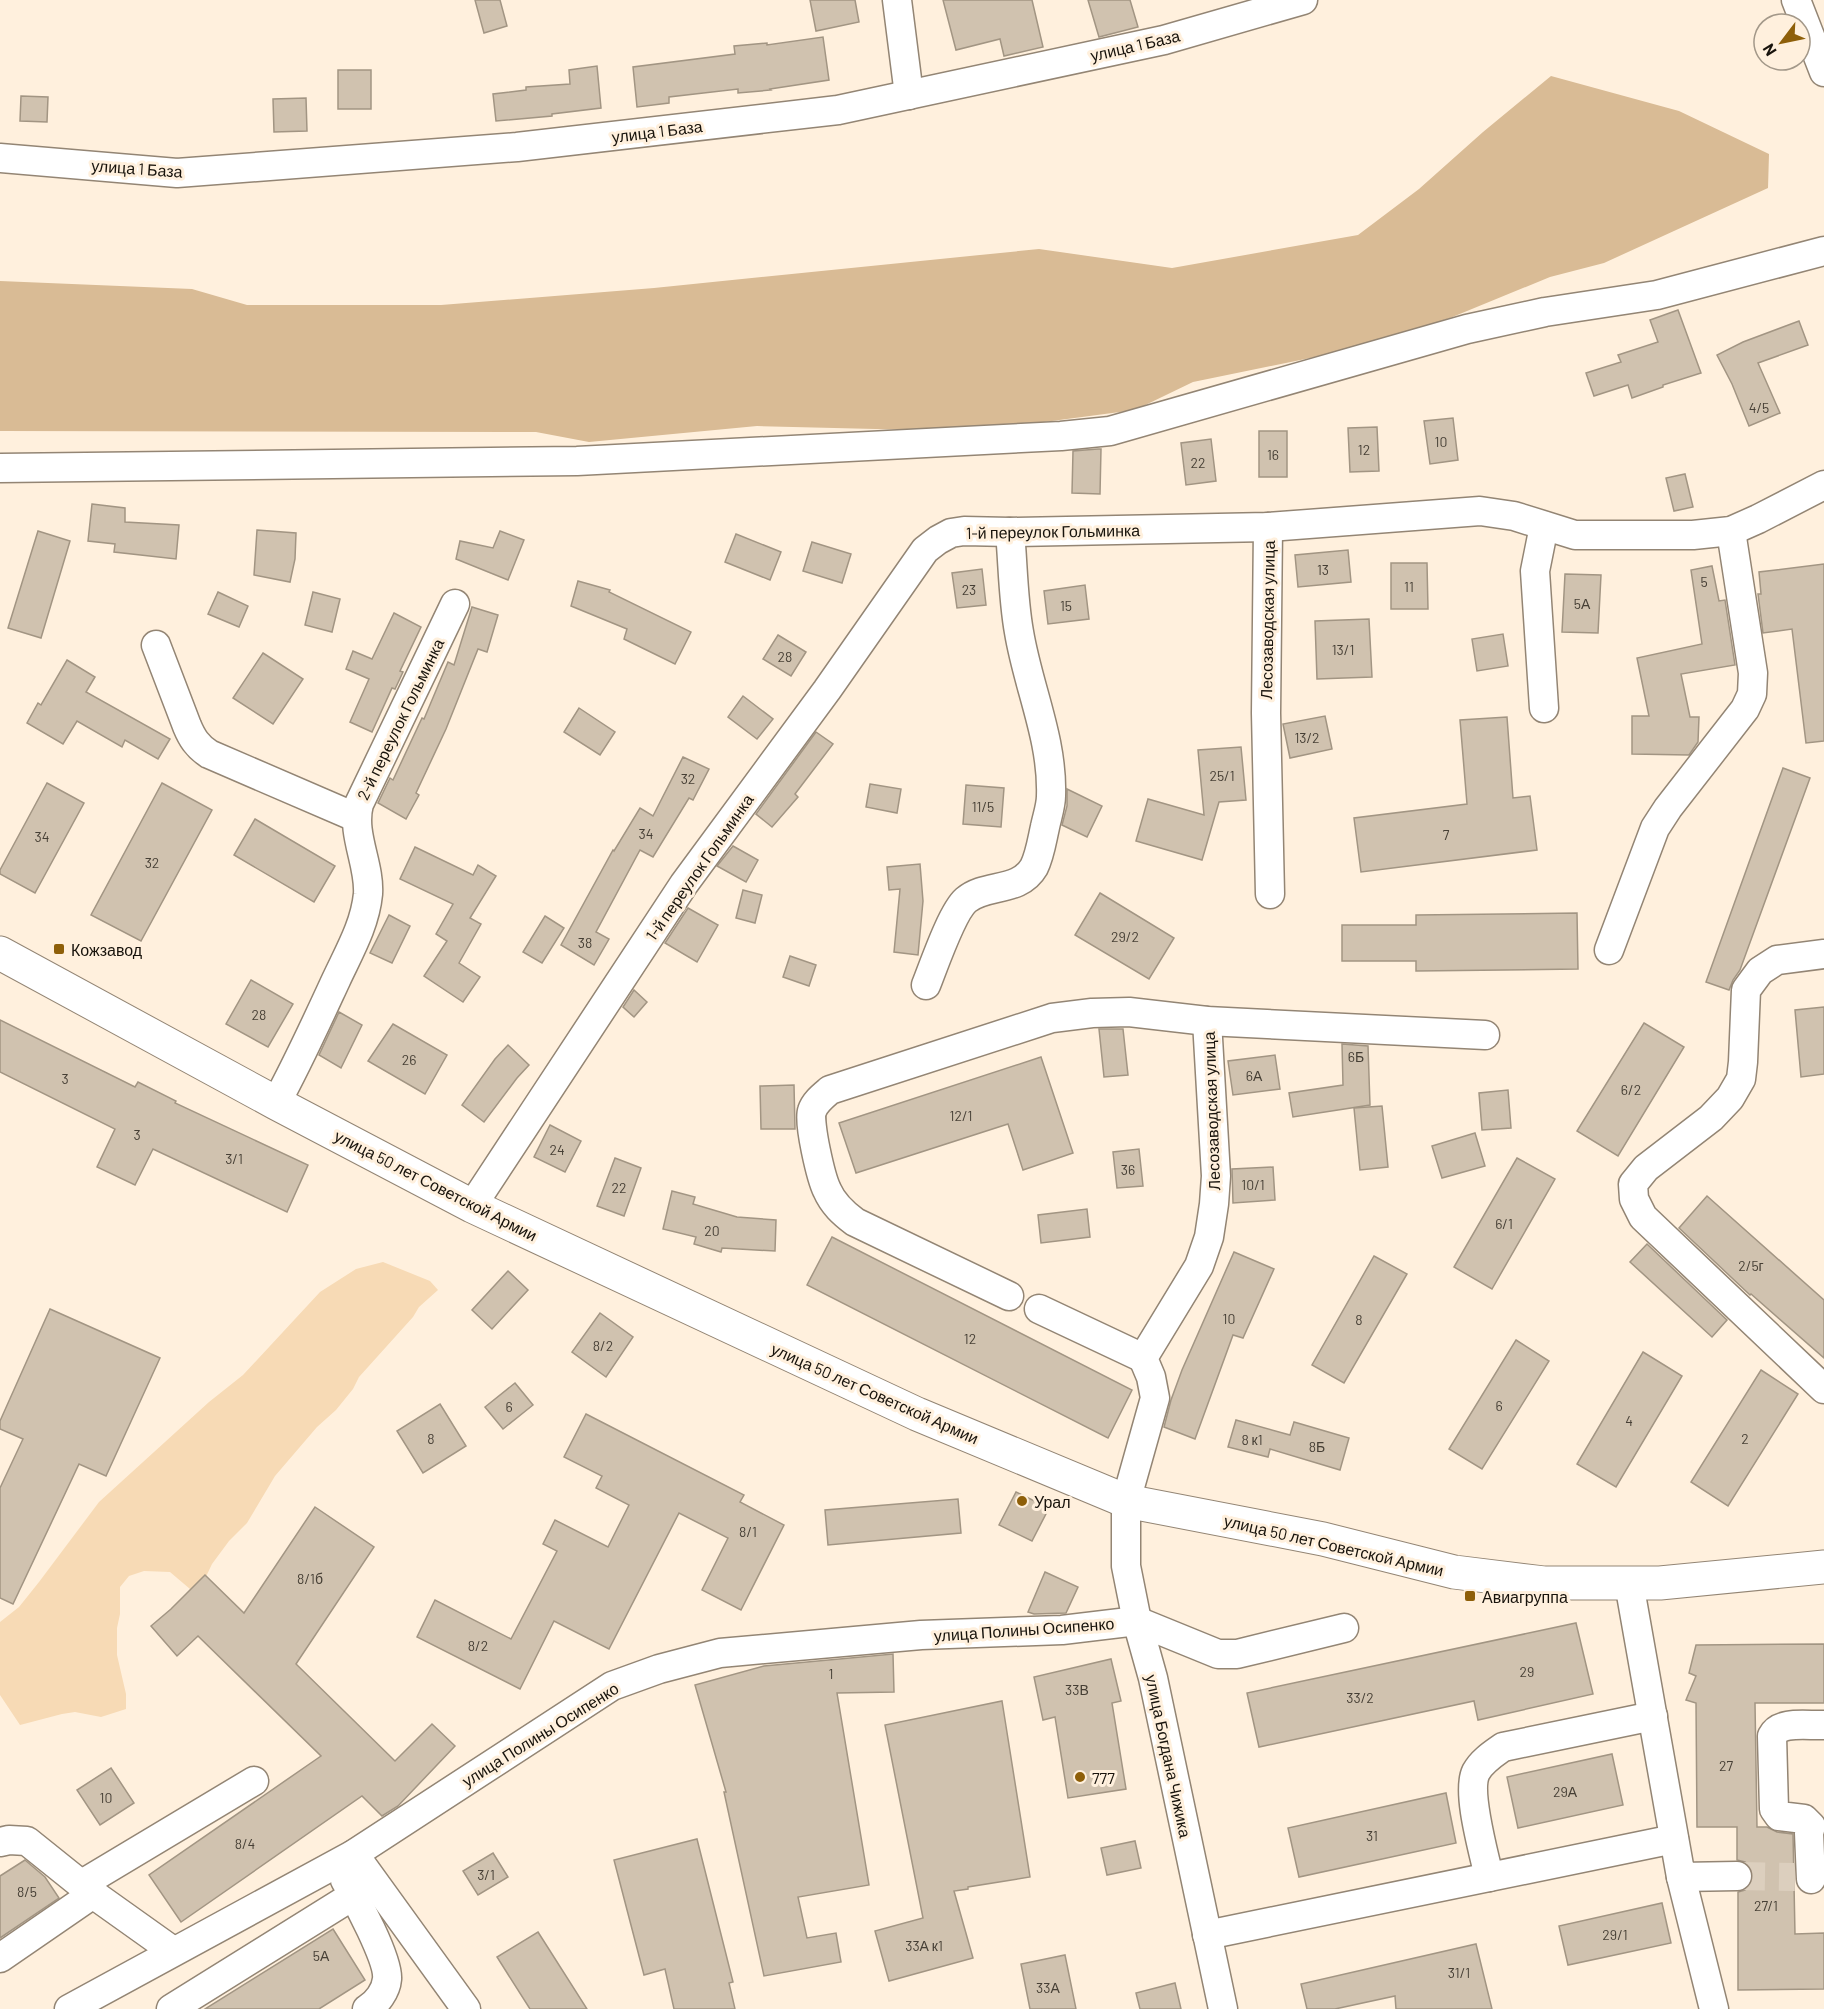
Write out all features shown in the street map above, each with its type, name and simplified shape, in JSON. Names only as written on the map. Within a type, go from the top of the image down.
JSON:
[{"type":"main road","name":"улица 50 лет Советской Армии","points":[[0,953],[276,1103],[472,1206],[917,1414],[1126,1501],[1323,1539],[1454,1572],[1544,1583],[1660,1583],[1824,1567]]},
{"type":"street","points":[[897,0],[909,94]]},
{"type":"street","name":"улица 1 База","points":[[0,158],[177,173],[517,147],[838,110],[1164,40],[1303,0]]},
{"type":"street","points":[[1796,0],[1824,72]]},
{"type":"street","points":[[0,468],[577,461],[1061,436],[1110,431],[1467,329],[1545,312],[1657,295],[1824,251]]},
{"type":"street","name":"1-й переулок Гольминка","points":[[472,1206],[684,884],[827,690],[925,550],[951,533],[1268,527],[1480,511],[1514,516],[1575,535],[1693,535],[1731,531],[1824,485]]},
{"type":"street","points":[[1544,526],[1535,571],[1544,708]]},
{"type":"street","name":"Лесозаводская улица","points":[[1268,527],[1266,713],[1270,894]]},
{"type":"street","points":[[1609,950],[1654,828],[1745,709],[1752,694],[1753,673],[1731,531]]},
{"type":"street","points":[[926,985],[958,907],[969,897],[1010,886],[1025,877],[1034,867],[1051,798],[1049,768],[1040,716],[1018,630],[1010,532]]},
{"type":"street","name":"2-й переулок Гольминка","points":[[276,1103],[297,1064],[361,925],[368,894],[366,867],[355,817],[358,804],[455,604]]},
{"type":"street","points":[[156,645],[192,738],[200,748],[209,754],[355,817]]},
{"type":"street","points":[[1824,954],[1777,960],[1760,971],[1746,990],[1741,1079],[1730,1098],[1712,1118],[1646,1168],[1634,1184],[1634,1199],[1643,1217],[1824,1389]]},
{"type":"street","points":[[1009,1296],[855,1222],[838,1208],[826,1190],[810,1122],[812,1109],[819,1099],[830,1090],[1052,1018],[1092,1013],[1129,1012],[1208,1021],[1485,1035]]},
{"type":"street","name":"Лесозаводская улица","points":[[1143,1358],[1199,1266],[1209,1237],[1216,1176],[1208,1021]]},
{"type":"street","points":[[1039,1309],[1143,1358],[1151,1377],[1155,1398],[1126,1501]]},
{"type":"street","name":"улица Богдана Чижика","points":[[1126,1501],[1126,1566],[1137,1621],[1153,1678],[1223,2009]]},
{"type":"street","points":[[1629,1583],[1681,1877],[1714,2009]]},
{"type":"street","points":[[1137,1621],[1218,1654],[1237,1654],[1344,1628]]},
{"type":"street","name":"улица Полины Осипенко","points":[[69,2009],[345,1859],[612,1686],[659,1669],[720,1653],[921,1635],[1062,1630],[1137,1621]]},
{"type":"street","points":[[1489,1877],[1472,1792],[1476,1772],[1487,1758],[1503,1747],[1653,1716]]},
{"type":"street","points":[[1810,1879],[1810,1826],[1804,1819],[1779,1816],[1774,1809],[1772,1736],[1775,1729],[1782,1726],[1824,1725]]},
{"type":"street","points":[[0,1958],[88,1889],[254,1781]]},
{"type":"street","points":[[1207,1935],[1674,1839]]},
{"type":"street","points":[[0,1842],[27,1841],[173,1951]]},
{"type":"street","points":[[345,1859],[354,1895],[384,1961],[387,1977],[385,1989],[374,2005],[368,2009]]},
{"type":"street","points":[[345,1859],[466,2009]]},
{"type":"street","points":[[1681,1877],[1737,1876]]},
{"type":"street","points":[[171,2009],[354,1895]]},
{"type":"shaded area","points":[[1551,76],[1679,111],[1769,154],[1768,188],[1604,263],[1550,277],[1450,318],[1349,350],[1193,382],[1135,410],[1029,424],[917,430],[757,426],[589,442],[536,432],[0,431],[0,281],[192,289],[247,305],[441,305],[654,288],[1039,249],[1172,268],[1358,235],[1419,189]]},
{"type":"shaded area","points":[[383,1262],[430,1281],[438,1290],[419,1307],[413,1317],[359,1377],[353,1389],[336,1410],[317,1427],[275,1476],[247,1523],[229,1541],[212,1564],[202,1585],[190,1589],[170,1572],[144,1571],[129,1576],[120,1587],[117,1655],[126,1694],[126,1709],[101,1717],[75,1712],[20,1725],[0,1695],[0,1622],[19,1607],[99,1502],[209,1402],[243,1375],[320,1292],[356,1269]]},
{"type":"building","points":[[475,0],[500,0],[507,26],[484,33]]},
{"type":"building","points":[[810,0],[855,0],[859,22],[816,31]]},
{"type":"building","points":[[943,0],[1032,0],[1043,47],[1004,56],[1000,39],[956,50]]},
{"type":"building","points":[[1088,0],[1130,0],[1138,27],[1099,37]]},
{"type":"building","points":[[823,37],[829,80],[771,90],[738,93],[738,89],[669,97],[669,103],[637,107],[633,67],[735,54],[734,46],[767,43],[767,45]]},
{"type":"building","points":[[597,66],[601,108],[552,114],[552,116],[496,121],[493,94],[526,90],[526,87],[570,84],[569,70]]},
{"type":"building","points":[[338,70],[371,70],[371,109],[338,109]]},
{"type":"building","points":[[21,96],[48,97],[47,122],[20,121]]},
{"type":"building","points":[[306,98],[307,131],[274,132],[273,99]]},
{"type":"building","points":[[1678,310],[1701,373],[1632,398],[1628,385],[1594,396],[1586,373],[1621,362],[1618,355],[1658,342],[1650,320]]},
{"type":"building","points":[[1799,321],[1808,345],[1758,363],[1780,413],[1749,426],[1717,355],[1743,342]]},
{"type":"building","points":[[1453,418],[1458,460],[1430,464],[1424,421]]},
{"type":"building","points":[[1377,427],[1379,471],[1350,472],[1348,428]]},
{"type":"building","points":[[1259,431],[1287,431],[1287,477],[1259,477]]},
{"type":"building","points":[[1211,439],[1216,481],[1186,485],[1181,443]]},
{"type":"building","points":[[1101,449],[1100,494],[1072,493],[1073,451]]},
{"type":"building","points":[[1685,474],[1693,507],[1674,511],[1666,478]]},
{"type":"building","points":[[92,504],[125,508],[125,522],[179,525],[176,559],[114,552],[115,544],[88,541]]},
{"type":"building","points":[[257,530],[296,533],[295,559],[290,582],[254,575]]},
{"type":"building","points":[[38,531],[70,541],[41,638],[8,628]]},
{"type":"building","points":[[500,531],[524,540],[508,580],[456,559],[460,541],[493,548]]},
{"type":"building","points":[[736,534],[781,552],[770,580],[725,562]]},
{"type":"building","points":[[812,542],[851,554],[842,583],[803,571]]},
{"type":"building","points":[[1348,550],[1351,582],[1298,587],[1295,555]]},
{"type":"building","points":[[1391,563],[1427,563],[1428,609],[1391,609]]},
{"type":"building","points":[[1824,564],[1824,741],[1806,743],[1792,629],[1763,633],[1758,594],[1761,594],[1759,572]]},
{"type":"building","points":[[1712,566],[1719,601],[1725,600],[1735,665],[1681,674],[1690,717],[1699,717],[1698,742],[1689,755],[1632,754],[1632,716],[1649,716],[1637,658],[1702,644],[1691,570]]},
{"type":"building","points":[[982,569],[986,605],[957,608],[952,573]]},
{"type":"building","points":[[1565,574],[1601,575],[1598,633],[1562,632]]},
{"type":"building","points":[[578,581],[610,590],[609,592],[691,632],[675,664],[624,639],[627,629],[571,606]]},
{"type":"building","points":[[1085,585],[1089,619],[1048,624],[1044,591]]},
{"type":"building","points":[[218,592],[248,606],[239,627],[208,614]]},
{"type":"building","points":[[313,592],[340,599],[332,632],[305,625]]},
{"type":"building","points":[[472,607],[498,615],[487,652],[478,649],[446,729],[416,793],[419,795],[406,819],[378,803],[390,778],[393,780],[422,718],[424,719],[448,662],[454,665]]},
{"type":"building","points":[[394,613],[421,627],[400,671],[403,672],[395,689],[392,688],[372,732],[350,722],[369,679],[346,669],[353,651],[372,659]]},
{"type":"building","points":[[1369,619],[1372,677],[1317,679],[1315,621]]},
{"type":"building","points":[[1503,634],[1508,666],[1477,671],[1472,639]]},
{"type":"building","points":[[778,635],[806,652],[791,676],[763,659]]},
{"type":"building","points":[[263,653],[303,679],[273,724],[233,698]]},
{"type":"building","points":[[67,660],[95,677],[86,692],[170,739],[158,759],[125,740],[122,747],[77,721],[63,744],[27,723],[38,703],[41,705]]},
{"type":"building","points":[[743,696],[773,719],[757,739],[728,717]]},
{"type":"building","points":[[579,708],[615,732],[600,755],[564,732]]},
{"type":"building","points":[[1325,716],[1332,749],[1290,758],[1283,724]]},
{"type":"building","points":[[1507,717],[1513,798],[1530,796],[1537,850],[1361,872],[1354,818],[1467,804],[1460,720]]},
{"type":"building","points":[[816,732],[833,744],[795,794],[798,797],[772,827],[756,814]]},
{"type":"building","points":[[1241,747],[1246,800],[1219,802],[1202,860],[1136,841],[1148,799],[1204,815],[1198,750]]},
{"type":"building","points":[[683,757],[709,769],[693,800],[689,798],[653,857],[640,850],[596,932],[609,939],[594,965],[561,945],[613,850],[640,808],[653,816]]},
{"type":"building","points":[[1783,768],[1810,778],[1740,970],[1729,990],[1706,982]]},
{"type":"building","points":[[47,783],[84,803],[35,893],[0,874],[0,870]]},
{"type":"building","points":[[162,783],[212,810],[141,941],[91,915]]},
{"type":"building","points":[[870,784],[901,789],[897,813],[866,807]]},
{"type":"building","points":[[966,785],[1004,788],[1001,827],[963,824]]},
{"type":"building","points":[[1067,789],[1102,806],[1087,837],[1062,825],[1067,806]]},
{"type":"building","points":[[255,819],[335,866],[314,902],[234,855]]},
{"type":"building","points":[[733,846],[758,860],[746,882],[717,866]]},
{"type":"building","points":[[415,847],[473,875],[478,865],[496,876],[470,918],[481,924],[459,963],[480,977],[463,1002],[424,976],[447,941],[436,934],[453,904],[400,879]]},
{"type":"building","points":[[920,864],[923,901],[918,955],[894,952],[900,889],[889,890],[887,867]]},
{"type":"building","points":[[743,890],[762,895],[755,923],[736,918]]},
{"type":"building","points":[[1100,893],[1174,938],[1149,979],[1075,935]]},
{"type":"building","points":[[688,908],[718,925],[697,962],[665,943]]},
{"type":"building","points":[[1577,913],[1578,969],[1416,971],[1416,961],[1342,961],[1342,925],[1416,925],[1416,915]]},
{"type":"building","points":[[389,915],[410,926],[392,963],[370,953]]},
{"type":"building","points":[[545,916],[564,928],[542,963],[523,952]]},
{"type":"building","points":[[790,956],[816,965],[809,986],[783,977]]},
{"type":"building","points":[[251,980],[293,1004],[268,1047],[226,1024]]},
{"type":"building","points":[[634,990],[647,1002],[634,1017],[623,1007]]},
{"type":"building","points":[[1824,1007],[1824,1074],[1801,1077],[1795,1010]]},
{"type":"building","points":[[339,1012],[362,1025],[341,1068],[319,1055]]},
{"type":"building","points":[[0,1020],[135,1087],[138,1082],[176,1101],[175,1103],[308,1165],[287,1212],[153,1149],[135,1185],[97,1167],[115,1129],[0,1072]]},
{"type":"building","points":[[1644,1023],[1684,1047],[1618,1156],[1577,1131]]},
{"type":"building","points":[[393,1024],[447,1055],[425,1094],[368,1061]]},
{"type":"building","points":[[1099,1029],[1123,1029],[1128,1075],[1104,1077]]},
{"type":"building","points":[[1342,1044],[1368,1046],[1370,1105],[1293,1117],[1289,1093],[1343,1085]]},
{"type":"building","points":[[508,1045],[529,1065],[484,1122],[462,1105]]},
{"type":"building","points":[[1275,1055],[1280,1089],[1233,1095],[1228,1061]]},
{"type":"building","points":[[1041,1057],[1073,1153],[1023,1170],[1008,1124],[856,1173],[839,1123]]},
{"type":"building","points":[[794,1085],[795,1129],[761,1129],[760,1086]]},
{"type":"building","points":[[1508,1090],[1511,1128],[1482,1130],[1479,1093]]},
{"type":"building","points":[[1382,1106],[1388,1167],[1360,1170],[1354,1108]]},
{"type":"building","points":[[550,1125],[581,1141],[565,1172],[534,1157]]},
{"type":"building","points":[[1475,1133],[1485,1166],[1442,1178],[1432,1146]]},
{"type":"building","points":[[1139,1149],[1143,1186],[1117,1188],[1113,1152]]},
{"type":"building","points":[[615,1158],[641,1168],[624,1216],[597,1206]]},
{"type":"building","points":[[1517,1158],[1555,1179],[1492,1289],[1454,1267]]},
{"type":"building","points":[[1273,1167],[1275,1200],[1233,1203],[1232,1169]]},
{"type":"building","points":[[672,1191],[695,1197],[693,1204],[737,1217],[776,1220],[775,1251],[722,1248],[721,1252],[694,1244],[696,1237],[663,1229]]},
{"type":"building","points":[[1707,1196],[1824,1300],[1824,1358],[1750,1295],[1679,1228]]},
{"type":"building","points":[[1087,1209],[1090,1237],[1041,1243],[1038,1215]]},
{"type":"building","points":[[832,1237],[1132,1390],[1108,1438],[807,1285]]},
{"type":"building","points":[[1647,1244],[1727,1320],[1712,1337],[1630,1262]]},
{"type":"building","points":[[1234,1252],[1274,1269],[1243,1338],[1233,1335],[1195,1439],[1164,1427],[1182,1370]]},
{"type":"building","points":[[1374,1256],[1407,1274],[1344,1383],[1312,1365]]},
{"type":"building","points":[[508,1271],[528,1290],[492,1329],[472,1310]]},
{"type":"building","points":[[50,1309],[160,1358],[106,1476],[79,1464],[13,1604],[0,1598],[0,1488],[23,1439],[0,1429],[0,1421]]},
{"type":"building","points":[[600,1313],[633,1337],[606,1377],[572,1352]]},
{"type":"building","points":[[1516,1340],[1549,1361],[1482,1469],[1449,1449]]},
{"type":"building","points":[[1643,1352],[1682,1376],[1616,1487],[1577,1464]]},
{"type":"building","points":[[1761,1370],[1798,1394],[1728,1506],[1691,1482]]},
{"type":"building","points":[[515,1383],[533,1405],[503,1429],[485,1407]]},
{"type":"building","points":[[440,1404],[466,1446],[423,1473],[397,1431]]},
{"type":"building","points":[[586,1414],[744,1495],[740,1502],[784,1525],[741,1610],[702,1590],[728,1538],[679,1513],[609,1649],[554,1621],[520,1689],[417,1637],[435,1600],[511,1639],[557,1551],[543,1544],[555,1520],[608,1547],[629,1505],[596,1488],[602,1476],[564,1457]]},
{"type":"building","points":[[1236,1420],[1290,1435],[1294,1422],[1349,1438],[1340,1470],[1270,1449],[1268,1457],[1228,1447]]},
{"type":"building","points":[[1016,1492],[1049,1508],[1032,1541],[999,1525]]},
{"type":"building","points":[[958,1499],[961,1533],[828,1545],[825,1510]]},
{"type":"building","points":[[315,1507],[374,1547],[296,1664],[395,1761],[432,1724],[455,1746],[398,1806],[382,1816],[362,1796],[181,1922],[149,1875],[321,1756],[198,1636],[177,1656],[151,1626],[205,1575],[244,1613]]},
{"type":"building","points":[[1045,1572],[1078,1587],[1066,1613],[1034,1614],[1028,1612]]},
{"type":"building","points":[[1576,1623],[1593,1694],[1478,1720],[1474,1701],[1259,1747],[1247,1693]]},
{"type":"building","points":[[1824,1644],[1824,1703],[1755,1703],[1757,1827],[1767,1827],[1777,1832],[1793,1834],[1795,1934],[1824,1933],[1824,1989],[1738,1990],[1738,1892],[1745,1890],[1751,1884],[1753,1875],[1751,1867],[1737,1860],[1737,1827],[1697,1827],[1696,1703],[1686,1700],[1696,1676],[1689,1673],[1696,1645]]},
{"type":"building","points":[[893,1654],[894,1692],[837,1693],[869,1885],[798,1897],[807,1938],[836,1933],[841,1962],[764,1976],[724,1792],[726,1792],[695,1685],[764,1666]]},
{"type":"building","points":[[1111,1659],[1121,1701],[1112,1703],[1126,1789],[1068,1798],[1055,1717],[1043,1720],[1034,1677]]},
{"type":"building","points":[[1002,1701],[1030,1877],[954,1891],[973,1958],[889,1981],[875,1931],[923,1918],[885,1725]]},
{"type":"building","points":[[1612,1754],[1623,1805],[1518,1828],[1507,1777]]},
{"type":"building","points":[[111,1768],[134,1803],[100,1825],[77,1790]]},
{"type":"building","points":[[1446,1793],[1456,1843],[1299,1877],[1288,1828]]},
{"type":"building","points":[[697,1839],[733,1982],[729,1983],[735,2009],[674,2009],[665,1969],[644,1975],[614,1860]]},
{"type":"building","points":[[1135,1841],[1141,1868],[1107,1875],[1101,1848]]},
{"type":"building","points":[[493,1853],[508,1877],[478,1895],[463,1871]]},
{"type":"building","points":[[25,1860],[45,1877],[59,1898],[0,1938],[0,1876]]},
{"type":"building","points":[[1662,1903],[1671,1943],[1568,1965],[1559,1926]]},
{"type":"building","points":[[333,1929],[365,1980],[319,2009],[205,2009]]},
{"type":"building","points":[[538,1932],[587,2009],[530,2009],[497,1957]]},
{"type":"building","points":[[1476,1944],[1492,2009],[1396,2009],[1395,1996],[1335,2009],[1307,2009],[1301,1984]]},
{"type":"building","points":[[1065,1955],[1076,2009],[1030,2009],[1021,1964]]},
{"type":"building","points":[[1175,1983],[1181,2009],[1140,2009],[1136,1993]]},
{"type":"tunnel","points":[[1737,1876],[1795,1877]]},
{"type":"place","name":"Кожзавод","points":[[59,949]]},
{"type":"place","name":"Урал","points":[[1022,1501]]},
{"type":"place","name":"Авиагруппа","points":[[1470,1596]]},
{"type":"place","name":"777","points":[[1080,1777]]}]
